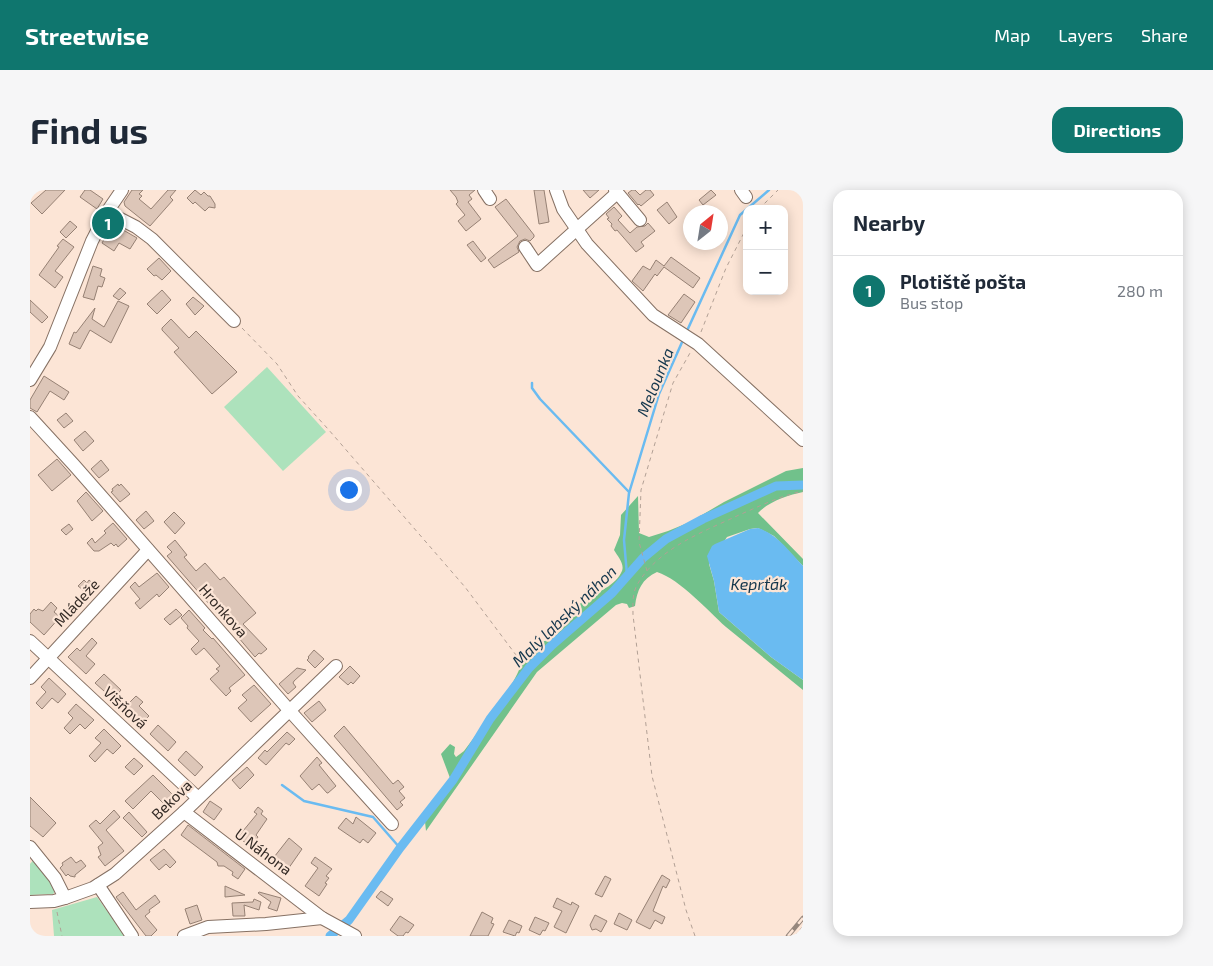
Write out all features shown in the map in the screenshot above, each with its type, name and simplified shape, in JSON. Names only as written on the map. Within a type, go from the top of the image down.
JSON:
[{"type":"street","points":[[30,380],[50,347],[92,241],[107,212],[122,190]]},
{"type":"street","points":[[556,190],[563,209],[587,244],[653,315],[694,342],[803,440]]},
{"type":"street","points":[[525,247],[537,265],[616,191],[640,220]]},
{"type":"street","points":[[107,212],[136,227],[152,239],[234,321]]},
{"type":"street","name":"Hronkova","points":[[30,417],[392,824]]},
{"type":"street","name":"Mládeže","points":[[30,678],[148,550]]},
{"type":"street","name":"Višňová","points":[[30,641],[198,798]]},
{"type":"street","name":"Bekova","points":[[30,902],[59,899],[98,885],[126,865],[336,666]]},
{"type":"street","name":"U Náhona","points":[[184,812],[322,918],[347,931]]},
{"type":"street","points":[[30,848],[55,878],[59,899]]},
{"type":"street","points":[[98,885],[132,936]]},
{"type":"street","points":[[184,936],[208,928],[322,918]]},
{"type":"path","points":[[763,205],[778,190]]},
{"type":"path","points":[[647,572],[639,542],[642,490],[662,416],[673,383],[743,235]]},
{"type":"path","points":[[234,321],[277,364],[298,396],[465,588],[520,659]]},
{"type":"path","points":[[695,936],[686,910],[652,776],[633,615],[633,599],[637,586],[656,562],[693,536],[785,495],[803,491]]},
{"type":"path","points":[[59,899],[62,936]]},
{"type":"path","points":[[795,936],[803,926]]},
{"type":"green space","points":[[267,367],[326,432],[283,471],[224,407]]},
{"type":"green space","points":[[803,468],[803,492],[779,500],[758,513],[803,559],[803,566],[774,536],[758,528],[727,537],[709,564],[719,612],[771,657],[803,680],[803,690],[726,627],[684,588],[657,572],[641,586],[635,606],[629,608],[627,604],[622,603],[616,605],[537,672],[426,831],[424,812],[450,778],[441,754],[450,744],[455,747],[454,754],[456,757],[464,751],[507,691],[533,646],[560,632],[582,602],[618,578],[623,567],[614,550],[620,535],[621,515],[638,496],[639,533],[649,537],[690,522],[724,502],[786,471]]},
{"type":"green space","points":[[35,858],[56,890],[53,894],[30,895],[30,864]]},
{"type":"green space","points":[[97,897],[125,936],[54,936],[52,910]]},
{"type":"water","name":"Keprťák","points":[[758,528],[777,539],[803,566],[803,680],[771,657],[719,612],[714,581],[707,556],[715,544],[750,529]]},
{"type":"building","points":[[46,190],[65,190],[42,214],[31,203]]},
{"type":"building","points":[[85,190],[90,190],[103,199],[97,209],[80,197]]},
{"type":"building","points":[[132,190],[143,190],[139,194],[142,196],[139,199],[151,209],[168,190],[176,190],[170,197],[173,200],[150,226],[125,206],[124,202]]},
{"type":"building","points":[[195,190],[201,195],[204,192],[210,196],[215,204],[215,208],[209,207],[205,211],[195,202],[193,204],[187,198]]},
{"type":"building","points":[[450,190],[475,190],[469,195],[472,199],[468,202],[481,219],[466,231],[458,221],[465,215],[456,204],[458,202],[456,197]]},
{"type":"building","points":[[534,190],[544,190],[549,222],[539,224]]},
{"type":"building","points":[[583,190],[599,190],[590,198]]},
{"type":"building","points":[[635,190],[640,195],[646,190],[650,190],[654,195],[641,206],[628,193]]},
{"type":"building","points":[[711,190],[716,195],[703,205],[699,200]]},
{"type":"building","points":[[506,199],[534,237],[530,241],[525,239],[520,241],[517,247],[519,252],[494,268],[488,260],[518,236],[495,207]]},
{"type":"building","points":[[667,202],[677,217],[669,224],[657,210]]},
{"type":"building","points":[[614,207],[622,216],[618,220],[630,233],[637,227],[645,226],[648,223],[655,231],[641,242],[644,246],[636,252],[617,230],[615,231],[607,219],[609,218],[606,214]]},
{"type":"building","points":[[70,221],[77,227],[66,238],[60,232]]},
{"type":"building","points":[[113,224],[137,238],[130,249],[119,243],[114,251],[102,243]]},
{"type":"building","points":[[63,239],[74,247],[55,271],[63,277],[55,288],[39,275]]},
{"type":"building","points":[[473,241],[486,258],[481,262],[467,245]]},
{"type":"building","points":[[671,257],[700,278],[693,288],[664,267],[657,276],[655,274],[643,291],[632,281],[643,266],[650,270],[656,260],[664,266]]},
{"type":"building","points":[[159,258],[171,271],[162,280],[156,275],[154,276],[147,269]]},
{"type":"building","points":[[93,266],[102,269],[100,276],[105,278],[102,287],[98,286],[94,300],[83,297]]},
{"type":"building","points":[[120,288],[126,293],[119,300],[113,296]]},
{"type":"building","points":[[162,290],[171,300],[157,314],[147,304]]},
{"type":"building","points":[[684,294],[695,302],[681,323],[668,315]]},
{"type":"building","points":[[193,297],[204,306],[195,315],[186,304]]},
{"type":"building","points":[[30,300],[48,317],[42,323],[30,312]]},
{"type":"building","points":[[118,301],[129,306],[111,343],[90,330],[80,349],[69,344],[74,332],[76,333],[95,308],[92,319],[104,327]]},
{"type":"building","points":[[171,319],[189,338],[196,331],[237,372],[212,394],[174,352],[179,348],[162,330]]},
{"type":"building","points":[[44,376],[69,392],[64,400],[50,391],[37,412],[30,408],[30,400]]},
{"type":"building","points":[[66,413],[73,421],[64,428],[57,420]]},
{"type":"building","points":[[85,431],[94,441],[83,451],[74,440]]},
{"type":"building","points":[[57,459],[71,475],[52,491],[38,475]]},
{"type":"building","points":[[101,460],[109,470],[99,478],[91,469]]},
{"type":"building","points":[[118,484],[119,486],[121,484],[130,494],[120,502],[111,492]]},
{"type":"building","points":[[86,492],[103,511],[92,521],[77,501]]},
{"type":"building","points":[[146,511],[154,521],[144,529],[136,520]]},
{"type":"building","points":[[174,512],[185,523],[175,534],[164,522]]},
{"type":"building","points":[[113,523],[127,539],[118,547],[116,544],[114,546],[111,543],[99,551],[94,551],[87,543],[92,538],[95,543]]},
{"type":"building","points":[[69,524],[73,529],[66,535],[61,530]]},
{"type":"building","points":[[175,540],[187,555],[184,557],[196,571],[205,563],[220,580],[224,577],[256,613],[243,624],[267,649],[261,654],[259,653],[255,657],[238,637],[242,634],[232,624],[229,627],[167,556],[172,552],[167,547]]},
{"type":"building","points":[[157,573],[169,587],[159,597],[157,594],[140,609],[135,603],[140,599],[130,587],[135,582],[139,587]]},
{"type":"building","points":[[84,580],[87,583],[89,580],[98,588],[83,602],[83,590],[78,586]]},
{"type":"building","points":[[51,602],[57,608],[54,612],[60,617],[44,635],[30,622],[30,614],[34,609],[36,611],[38,609],[43,611]]},
{"type":"building","points":[[176,609],[182,615],[170,625],[164,619]]},
{"type":"building","points":[[189,610],[205,628],[203,630],[213,638],[245,675],[229,688],[231,691],[226,696],[210,679],[219,671],[216,669],[220,666],[204,648],[196,655],[191,649],[199,641],[181,618]]},
{"type":"building","points":[[92,638],[97,643],[86,656],[95,664],[86,674],[68,657],[77,648],[80,651]]},
{"type":"building","points":[[314,650],[324,659],[315,668],[307,660]]},
{"type":"building","points":[[350,666],[360,676],[353,684],[351,682],[348,685],[339,677]]},
{"type":"building","points":[[297,668],[306,670],[294,681],[293,683],[296,687],[288,694],[279,684]]},
{"type":"building","points":[[104,674],[121,690],[113,699],[95,683]]},
{"type":"building","points":[[49,678],[66,694],[58,703],[52,698],[42,709],[36,703],[46,692],[41,687]]},
{"type":"building","points":[[254,685],[271,704],[251,722],[238,708],[247,700],[242,695]]},
{"type":"building","points":[[136,696],[143,702],[139,706],[149,716],[140,725],[123,709]]},
{"type":"building","points":[[319,701],[326,710],[312,722],[304,713]]},
{"type":"building","points":[[76,704],[94,720],[85,729],[80,724],[70,734],[64,728],[73,718],[68,713]]},
{"type":"building","points":[[158,725],[176,742],[168,751],[150,734]]},
{"type":"building","points":[[344,726],[393,784],[398,780],[404,787],[399,791],[405,798],[400,802],[403,805],[397,810],[334,736]]},
{"type":"building","points":[[104,729],[121,746],[113,754],[107,749],[95,762],[89,756],[101,743],[95,738]]},
{"type":"building","points":[[287,732],[295,739],[289,745],[286,743],[266,765],[258,758],[265,750],[267,752]]},
{"type":"building","points":[[186,751],[203,767],[195,776],[178,760]]},
{"type":"building","points":[[317,757],[322,763],[319,765],[336,786],[328,793],[319,784],[312,790],[300,776]]},
{"type":"building","points":[[134,758],[143,766],[134,775],[125,767]]},
{"type":"building","points":[[247,767],[254,775],[240,789],[232,780]]},
{"type":"building","points":[[153,775],[174,796],[165,805],[151,791],[133,809],[125,801]]},
{"type":"building","points":[[30,797],[56,823],[43,837],[30,826]]},
{"type":"building","points":[[210,801],[222,809],[214,820],[203,812]]},
{"type":"building","points":[[258,807],[263,811],[261,814],[267,819],[256,835],[258,837],[251,847],[238,837],[257,814],[254,812]]},
{"type":"building","points":[[114,810],[120,817],[106,830],[124,851],[105,866],[98,857],[101,855],[98,847],[103,843],[89,826],[96,820],[100,824]]},
{"type":"building","points":[[129,812],[147,832],[142,837],[123,818]]},
{"type":"building","points":[[356,817],[376,833],[368,843],[363,839],[360,843],[338,828],[346,818],[353,824]]},
{"type":"building","points":[[188,825],[245,869],[238,879],[232,875],[233,872],[224,866],[218,866],[217,862],[181,835]]},
{"type":"building","points":[[289,838],[302,849],[286,872],[271,861]]},
{"type":"building","points":[[164,849],[176,862],[170,868],[166,864],[159,870],[150,860]]},
{"type":"building","points":[[71,857],[76,863],[81,860],[86,866],[75,877],[68,874],[66,876],[60,868],[63,865],[62,863]]},
{"type":"building","points":[[315,857],[332,869],[326,876],[329,878],[325,883],[327,884],[319,896],[305,886],[318,868],[311,863]]},
{"type":"building","points":[[662,875],[670,880],[666,888],[663,886],[653,911],[665,917],[662,924],[655,920],[650,929],[636,922]]},
{"type":"building","points":[[605,876],[611,879],[602,897],[595,894]]},
{"type":"building","points":[[225,886],[245,895],[225,897]]},
{"type":"building","points":[[381,891],[393,899],[388,906],[376,897]]},
{"type":"building","points":[[123,892],[136,910],[155,895],[160,902],[149,910],[150,912],[145,916],[157,930],[151,936],[146,936],[116,897]]},
{"type":"building","points":[[259,892],[281,898],[277,911],[268,908],[271,902]]},
{"type":"building","points":[[557,898],[571,905],[572,902],[579,906],[566,933],[554,927],[562,911],[553,907]]},
{"type":"building","points":[[254,899],[261,902],[259,910],[244,905],[245,916],[233,916],[232,903],[253,902]]},
{"type":"building","points":[[197,905],[202,920],[190,924],[185,909]]},
{"type":"building","points":[[482,912],[493,918],[491,923],[494,924],[488,936],[470,936]]},
{"type":"building","points":[[619,913],[632,920],[627,930],[614,924]]},
{"type":"building","points":[[595,915],[607,921],[601,932],[596,929],[592,930],[590,925]]},
{"type":"building","points":[[400,916],[414,925],[403,936],[398,936],[390,930]]},
{"type":"building","points":[[535,917],[549,923],[545,931],[543,930],[540,935],[529,930]]},
{"type":"building","points":[[509,920],[522,926],[519,933],[517,932],[515,936],[503,932]]},
{"type":"waterway","name":"Melounka","points":[[752,205],[769,190]]},
{"type":"waterway","name":"Melounka","points":[[686,333],[740,215],[743,212]]},
{"type":"waterway","name":"Melounka","points":[[627,575],[624,540],[629,493],[659,394],[683,340]]},
{"type":"waterway","points":[[532,383],[532,388],[540,399],[629,492]]},
{"type":"waterway","name":"Malý labský náhon","points":[[330,936],[349,920],[400,848],[453,780],[490,719],[529,668],[552,645],[612,593],[643,558],[666,539],[703,519],[776,486],[803,485]]},
{"type":"waterway","points":[[282,785],[304,801],[373,817],[400,848]]},
{"type":"railway","points":[[788,936],[803,918]]},
{"type":"place","name":"Plotiště pošta","points":[[108,223]]}]
